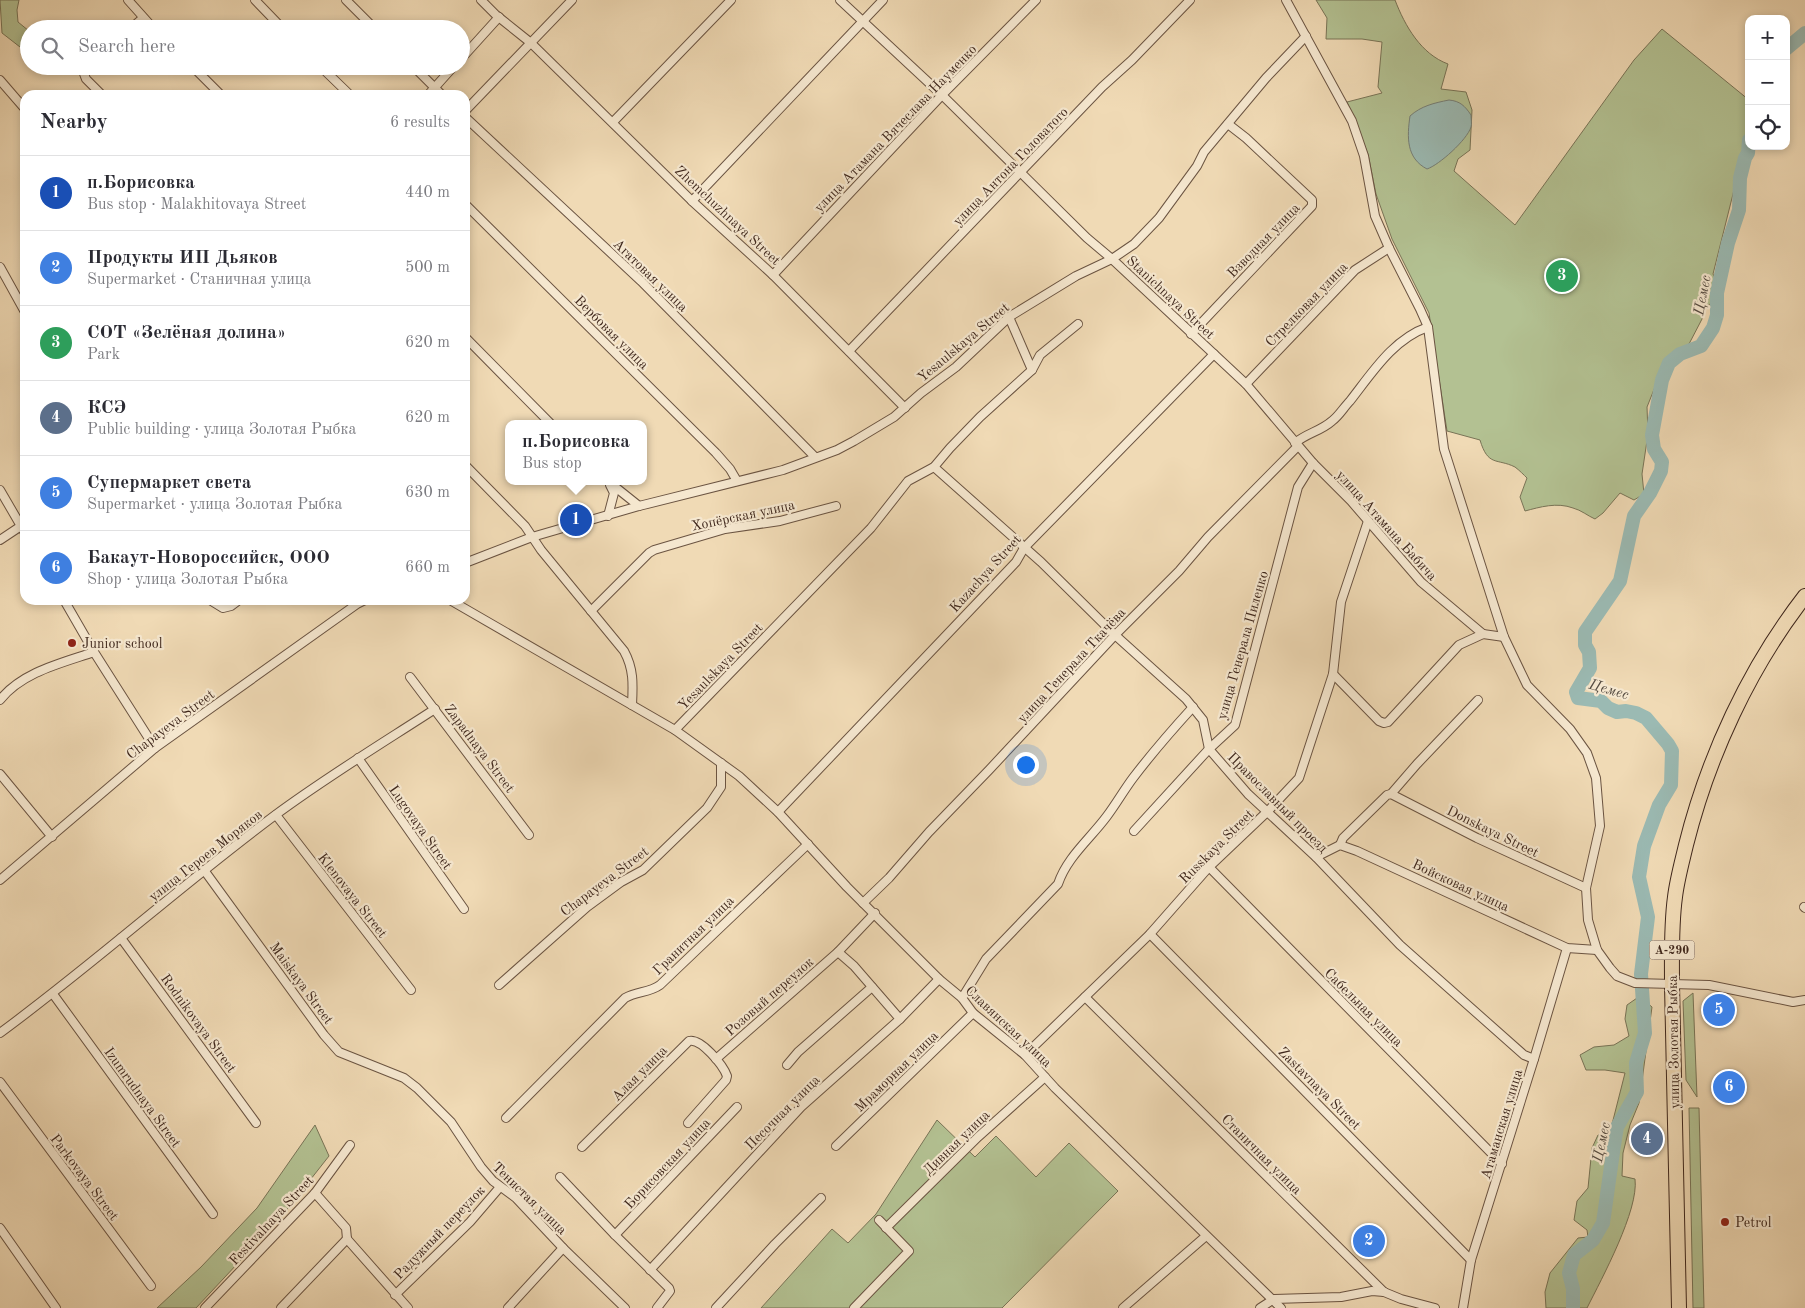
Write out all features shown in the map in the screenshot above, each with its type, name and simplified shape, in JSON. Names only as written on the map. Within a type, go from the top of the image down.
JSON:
[{"type":"highway","name":"улица Золотая Рыбка","points":[[1679,1308],[1672,985],[1675,897],[1695,810],[1731,716],[1784,623],[1805,596]]},
{"type":"street","points":[[128,0],[143,18],[141,20]]},
{"type":"street","points":[[255,0],[274,20]]},
{"type":"street","points":[[346,0],[366,20]]},
{"type":"street","name":"Zhemchuzhnaya Street","points":[[481,0],[531,43],[692,201],[773,275],[905,408]]},
{"type":"street","points":[[470,106],[572,0]]},
{"type":"street","points":[[613,122],[731,0]]},
{"type":"street","name":"Stanichnaya Street","points":[[840,0],[942,95],[1087,238],[1214,354]]},
{"type":"street","points":[[692,201],[883,0]]},
{"type":"street","name":"улица Атамана Вячеслава Науменко","points":[[773,275],[942,95],[1036,0]]},
{"type":"street","name":"улица Антона Головатого","points":[[849,351],[1102,87],[1132,60],[1190,0]]},
{"type":"street","points":[[1286,0],[1352,121],[1364,156],[1375,216],[1428,327],[1444,449],[1504,637],[1527,685],[1570,729],[1587,753],[1596,778],[1600,826],[1586,888],[1588,920],[1597,950],[1617,976],[1635,984],[1709,985],[1793,1002],[1805,1000]]},
{"type":"street","points":[[470,49],[499,17]]},
{"type":"street","name":"Yesaulskaya Street","points":[[470,561],[532,537],[639,506],[783,470],[854,441],[894,417],[921,393],[956,367],[1009,317],[1076,276],[1112,259],[1134,244],[1159,218],[1197,166],[1204,152],[1266,78],[1306,36]]},
{"type":"street","points":[[84,75],[97,90]]},
{"type":"street","points":[[201,75],[215,90]]},
{"type":"street","points":[[329,75],[345,90]]},
{"type":"street","points":[[422,75],[435,88],[446,75]]},
{"type":"street","points":[[0,80],[20,103]]},
{"type":"street","name":"Агатовая улица","points":[[470,122],[641,281],[815,458]]},
{"type":"street","name":"Взводная улица","points":[[1191,334],[1312,206],[1312,200],[1246,138],[1228,124]]},
{"type":"street","name":"Вербовая улица","points":[[470,209],[716,453],[730,469],[737,481]]},
{"type":"street","name":"Стрелковая улица","points":[[1246,384],[1355,270],[1389,248]]},
{"type":"street","points":[[0,267],[20,303]]},
{"type":"street","points":[[1009,317],[1032,370]]},
{"type":"street","name":"Yesaulskaya Street","points":[[675,730],[871,528],[908,481],[934,467],[980,417],[1032,370],[1040,355],[1078,324]]},
{"type":"street","name":"улица Генерала Ткачёва","points":[[863,903],[889,878],[929,832],[1115,635],[1179,571],[1208,537],[1306,434],[1318,431],[1333,421],[1394,346],[1413,332],[1428,327]]},
{"type":"street","points":[[470,342],[547,420]]},
{"type":"street","name":"улица Атамана Бабича","points":[[1214,354],[1246,384],[1313,463],[1351,501],[1421,582],[1483,634]]},
{"type":"street","name":"Kazachya Street","points":[[778,812],[1016,562],[1024,548],[1214,354]]},
{"type":"street","name":"улица Генерала Пиленко","points":[[1134,831],[1209,749],[1235,725],[1298,487],[1313,463]]},
{"type":"street","name":"Православный проезд","points":[[934,467],[1041,562],[1115,635],[1193,707],[1203,720],[1209,749],[1248,794],[1316,857],[1400,945],[1524,1056],[1534,1060]]},
{"type":"street","points":[[470,470],[525,526],[624,651],[631,663],[633,679],[632,705]]},
{"type":"street","points":[[608,516],[614,493],[610,485]]},
{"type":"street","points":[[612,485],[639,506]]},
{"type":"street","points":[[0,490],[20,524]]},
{"type":"street","name":"Хопёрская улица","points":[[591,611],[654,550],[726,529],[780,521],[836,506]]},
{"type":"street","name":"Russkaya Street","points":[[1025,1055],[1150,934],[1209,867],[1268,811],[1299,778],[1333,674],[1341,602],[1368,521]]},
{"type":"street","points":[[0,540],[20,530]]},
{"type":"street","points":[[67,605],[94,652],[155,748]]},
{"type":"street","points":[[218,605],[223,608],[232,605]]},
{"type":"street","name":"Chapayeva Street","points":[[0,880],[155,748],[356,605]]},
{"type":"street","points":[[459,605],[675,730]]},
{"type":"street","points":[[1333,674],[1379,721],[1384,723],[1388,722],[1459,645],[1483,634],[1504,637]]},
{"type":"street","points":[[0,700],[23,681],[44,669],[94,652]]},
{"type":"street","name":"Zapadnaya Street","points":[[410,677],[529,835]]},
{"type":"street","points":[[1316,857],[1340,845],[1343,838],[1390,794],[1478,700]]},
{"type":"street","points":[[962,998],[986,959],[1058,884],[1068,862],[1106,817],[1132,779],[1164,739],[1193,707]]},
{"type":"street","name":"улица Героев Моряков","points":[[0,1033],[53,994],[204,870],[276,815],[358,758],[435,709]]},
{"type":"street","name":"Славянская улица","points":[[675,730],[739,776],[778,812],[863,903],[939,979],[962,998],[973,1013],[1025,1055],[1045,1077],[1206,1236],[1274,1299],[1281,1308]]},
{"type":"street","name":"Lugovaya Street","points":[[358,758],[464,909]]},
{"type":"street","name":"Chapayeva Street","points":[[499,986],[587,907],[621,882],[643,870],[707,808],[721,787],[721,763]]},
{"type":"street","points":[[0,774],[52,837]]},
{"type":"street","name":"Donskaya Street","points":[[1390,794],[1477,838],[1586,888]]},
{"type":"street","name":"Klenovaya Street","points":[[276,815],[410,990]]},
{"type":"street","name":"Гранитная улица","points":[[506,1118],[625,998],[634,993],[647,992],[660,985],[808,844]]},
{"type":"street","name":"Войсковая улица","points":[[1340,845],[1357,851],[1567,948],[1597,950]]},
{"type":"street","name":"Сабельная улица","points":[[1209,867],[1502,1164]]},
{"type":"street","name":"Maiskaya Street","points":[[204,870],[324,1035],[339,1052],[404,1078]]},
{"type":"street","name":"Розовый переулок","points":[[716,1059],[838,952],[875,913]]},
{"type":"street","name":"Zastavnaya Street","points":[[1150,934],[1471,1260]]},
{"type":"street","name":"Rodnikovaya Street","points":[[121,938],[256,1123]]},
{"type":"street","name":"Атаманская улица","points":[[1464,1308],[1471,1260],[1567,948]]},
{"type":"street","points":[[838,952],[854,966],[900,1019]]},
{"type":"street","name":"Песочная улица","points":[[650,1270],[801,1107],[900,1019],[939,979]]},
{"type":"street","points":[[787,1065],[798,1052],[872,987]]},
{"type":"street","name":"Izumrudnaya Street","points":[[53,994],[213,1214]]},
{"type":"street","name":"Станичная улица","points":[[1085,997],[1384,1292],[1434,1308]]},
{"type":"street","name":"Мраморная улица","points":[[836,1146],[973,1013]]},
{"type":"street","name":"Алая улица","points":[[582,1147],[689,1041],[699,1042],[716,1059]]},
{"type":"street","points":[[688,1123],[726,1080],[726,1071],[716,1059]]},
{"type":"street","name":"Дивная улица","points":[[886,1228],[978,1137],[1045,1077]]},
{"type":"street","name":"Тенистая улица","points":[[404,1078],[417,1088],[451,1122],[481,1167],[500,1187],[516,1198],[563,1248],[625,1308]]},
{"type":"street","name":"Parkovaya Street","points":[[0,1082],[151,1286]]},
{"type":"street","name":"Борисовская улица","points":[[615,1235],[736,1107]]},
{"type":"street","name":"Festivalnaya Street","points":[[205,1308],[314,1193],[350,1145]]},
{"type":"street","points":[[560,1177],[670,1291],[657,1308]]},
{"type":"street","name":"Радужный переулок","points":[[395,1295],[470,1222],[500,1187]]},
{"type":"street","points":[[314,1193],[346,1228],[347,1239],[408,1308]]},
{"type":"street","points":[[716,1308],[775,1244],[821,1198]]},
{"type":"street","points":[[854,1308],[909,1251],[879,1220]]},
{"type":"street","points":[[0,1228],[56,1308]]},
{"type":"street","points":[[1123,1308],[1206,1236]]},
{"type":"street","points":[[281,1308],[347,1239]]},
{"type":"street","points":[[508,1308],[563,1248]]},
{"type":"street","points":[[1261,1308],[1274,1299],[1341,1297],[1372,1291],[1384,1292]]},
{"type":"green space","points":[[0,0],[19,0],[17,10],[18,22],[20,24],[20,47],[2,33]]},
{"type":"green space","points":[[1316,0],[1395,0],[1415,38],[1430,53],[1448,64],[1441,89],[1466,92],[1472,110],[1470,150],[1458,159],[1454,171],[1515,225],[1634,60],[1662,29],[1745,97],[1745,146],[1713,274],[1716,280],[1710,305],[1706,305],[1702,319],[1689,344],[1665,362],[1647,407],[1648,434],[1642,474],[1644,494],[1634,500],[1620,493],[1603,513],[1595,519],[1576,509],[1561,505],[1525,511],[1520,497],[1527,478],[1515,467],[1490,458],[1483,449],[1480,440],[1447,431],[1429,313],[1392,239],[1376,194],[1368,154],[1347,102],[1382,93],[1378,87],[1382,42],[1362,39],[1326,39],[1327,18]]},
{"type":"green space","points":[[1693,993],[1697,1097],[1686,1080],[1683,1001]]},
{"type":"green space","points":[[1637,998],[1645,1001],[1652,1007],[1639,1103],[1630,1125],[1623,1153],[1622,1176],[1635,1179],[1635,1192],[1626,1226],[1587,1308],[1546,1308],[1545,1292],[1550,1273],[1578,1238],[1588,1237],[1587,1230],[1574,1220],[1577,1201],[1588,1188],[1592,1148],[1598,1135],[1609,1136],[1625,1073],[1586,1070],[1580,1055],[1594,1047],[1614,1045],[1629,1036],[1625,1019],[1627,1005]]},
{"type":"green space","points":[[1689,1108],[1699,1108],[1704,1308],[1693,1308]]},
{"type":"green space","points":[[937,1120],[975,1157],[996,1136],[1036,1177],[1069,1143],[1118,1191],[1002,1308],[761,1308],[832,1229],[848,1243],[876,1214]]},
{"type":"green space","points":[[315,1125],[329,1156],[281,1217],[196,1308],[157,1308],[201,1267],[257,1208]]},
{"type":"water","points":[[1449,100],[1462,104],[1467,109],[1471,115],[1471,127],[1452,151],[1438,163],[1427,169],[1415,159],[1412,153],[1408,132],[1410,116],[1423,107]]},
{"type":"waterway","name":"Цемес","points":[[1790,46],[1805,33]]},
{"type":"waterway","name":"Цемес","points":[[1573,1308],[1573,1289],[1569,1273],[1574,1255],[1593,1240],[1603,1223],[1617,1127],[1637,1092],[1636,1063],[1645,1033],[1641,974],[1648,917],[1639,877],[1644,846],[1659,805],[1671,785],[1672,751],[1646,718],[1636,713],[1617,712],[1608,708],[1601,701],[1578,698],[1576,692],[1590,668],[1589,652],[1585,645],[1585,632],[1620,581],[1634,516],[1650,493],[1661,471],[1662,462],[1654,449],[1652,435],[1662,380],[1669,363],[1680,354],[1701,346],[1713,328],[1717,315],[1717,293],[1728,243],[1739,210],[1740,178],[1748,150]]},
{"type":"place","name":"СОТ «Зелёная долина»","points":[[1562,276]]},
{"type":"place","name":"п.Борисовка","points":[[576,520]]},
{"type":"place","name":"Junior school","points":[[72,643]]},
{"type":"place","name":"Супермаркет света","points":[[1719,1010]]},
{"type":"place","name":"Бакаут-Новороссийск, ООО","points":[[1729,1087]]},
{"type":"place","name":"КСЭ","points":[[1647,1139]]},
{"type":"place","name":"Petrol","points":[[1725,1222]]},
{"type":"place","name":"Продукты ИП Дьяков","points":[[1369,1241]]}]
